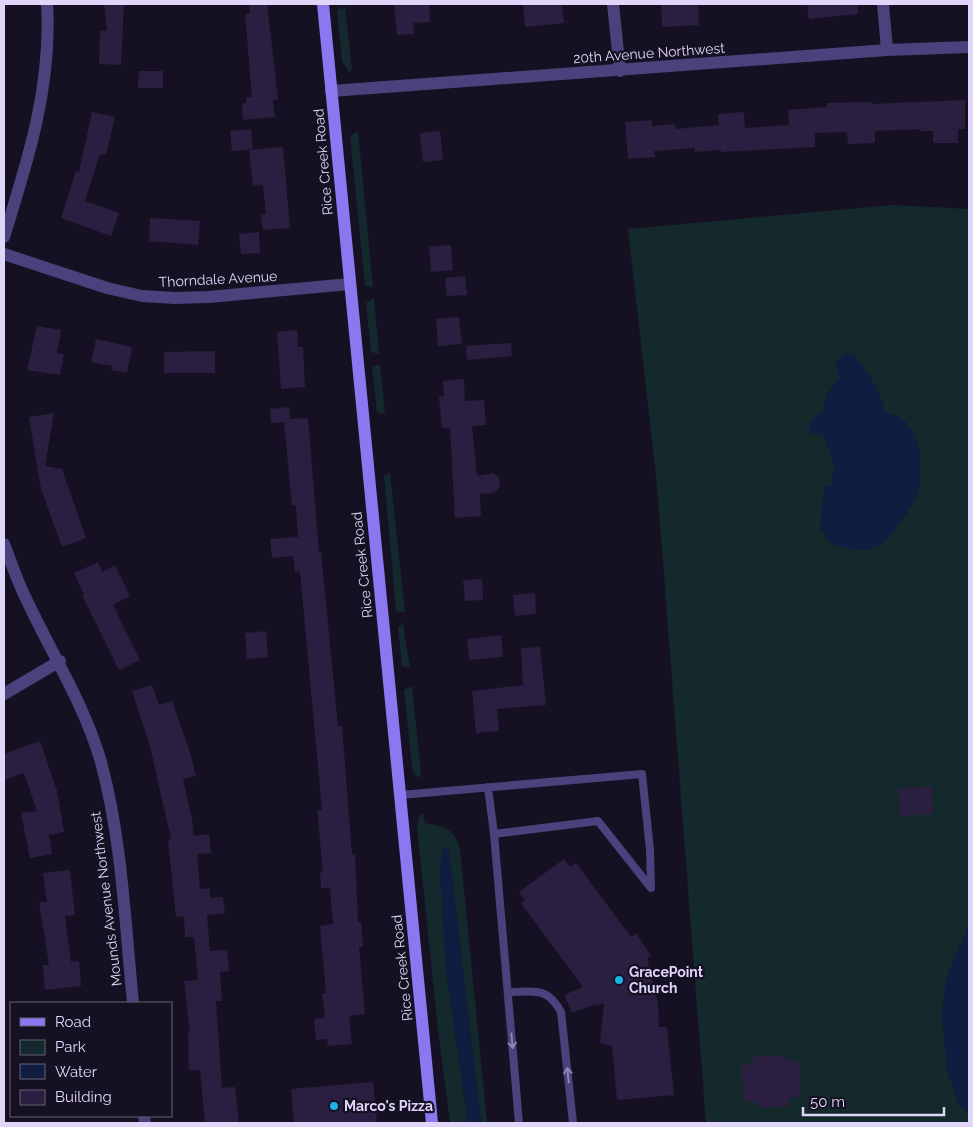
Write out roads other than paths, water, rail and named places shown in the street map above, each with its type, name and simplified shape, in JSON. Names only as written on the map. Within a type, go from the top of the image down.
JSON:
[{"type":"street","points":[[4,237],[29,157],[39,117],[48,59],[47,4]]},
{"type":"street","name":"Rice Creek Road","points":[[323,4],[432,1123]]},
{"type":"street","points":[[613,4],[620,71]]},
{"type":"street","points":[[883,4],[887,50]]},
{"type":"street","name":"20th Avenue Northwest","points":[[331,91],[887,50],[969,47]]},
{"type":"street","name":"Thorndale Avenue","points":[[4,254],[107,288],[142,296],[208,297],[350,284]]},
{"type":"street","name":"Mounds Avenue Northwest","points":[[4,544],[22,589],[60,661],[83,711],[101,762],[118,855],[133,1002]]},
{"type":"street","points":[[4,694],[60,661]]},
{"type":"lane","points":[[400,795],[642,774],[650,850],[651,888],[598,821],[494,834]]},
{"type":"lane","points":[[488,787],[494,834],[519,1123]]},
{"type":"lane","points":[[508,992],[542,991],[554,999],[562,1012],[573,1123]]},
{"type":"water","points":[[844,353],[853,354],[864,367],[877,388],[886,412],[896,415],[904,421],[915,434],[918,443],[920,484],[917,496],[902,521],[889,537],[879,546],[867,549],[848,548],[830,543],[820,528],[824,487],[832,485],[834,464],[823,436],[808,432],[812,419],[824,410],[826,395],[840,378],[835,364]]},
{"type":"water","points":[[444,847],[448,848],[449,852],[481,1123],[468,1123],[446,969],[440,877],[442,849]]},
{"type":"water","points":[[968,926],[969,1114],[959,1106],[947,1071],[942,1016],[946,978]]},
{"type":"place","name":"GracePoint Church","points":[[619,980]]},
{"type":"place","name":"Marco's Pizza","points":[[334,1106]]}]
